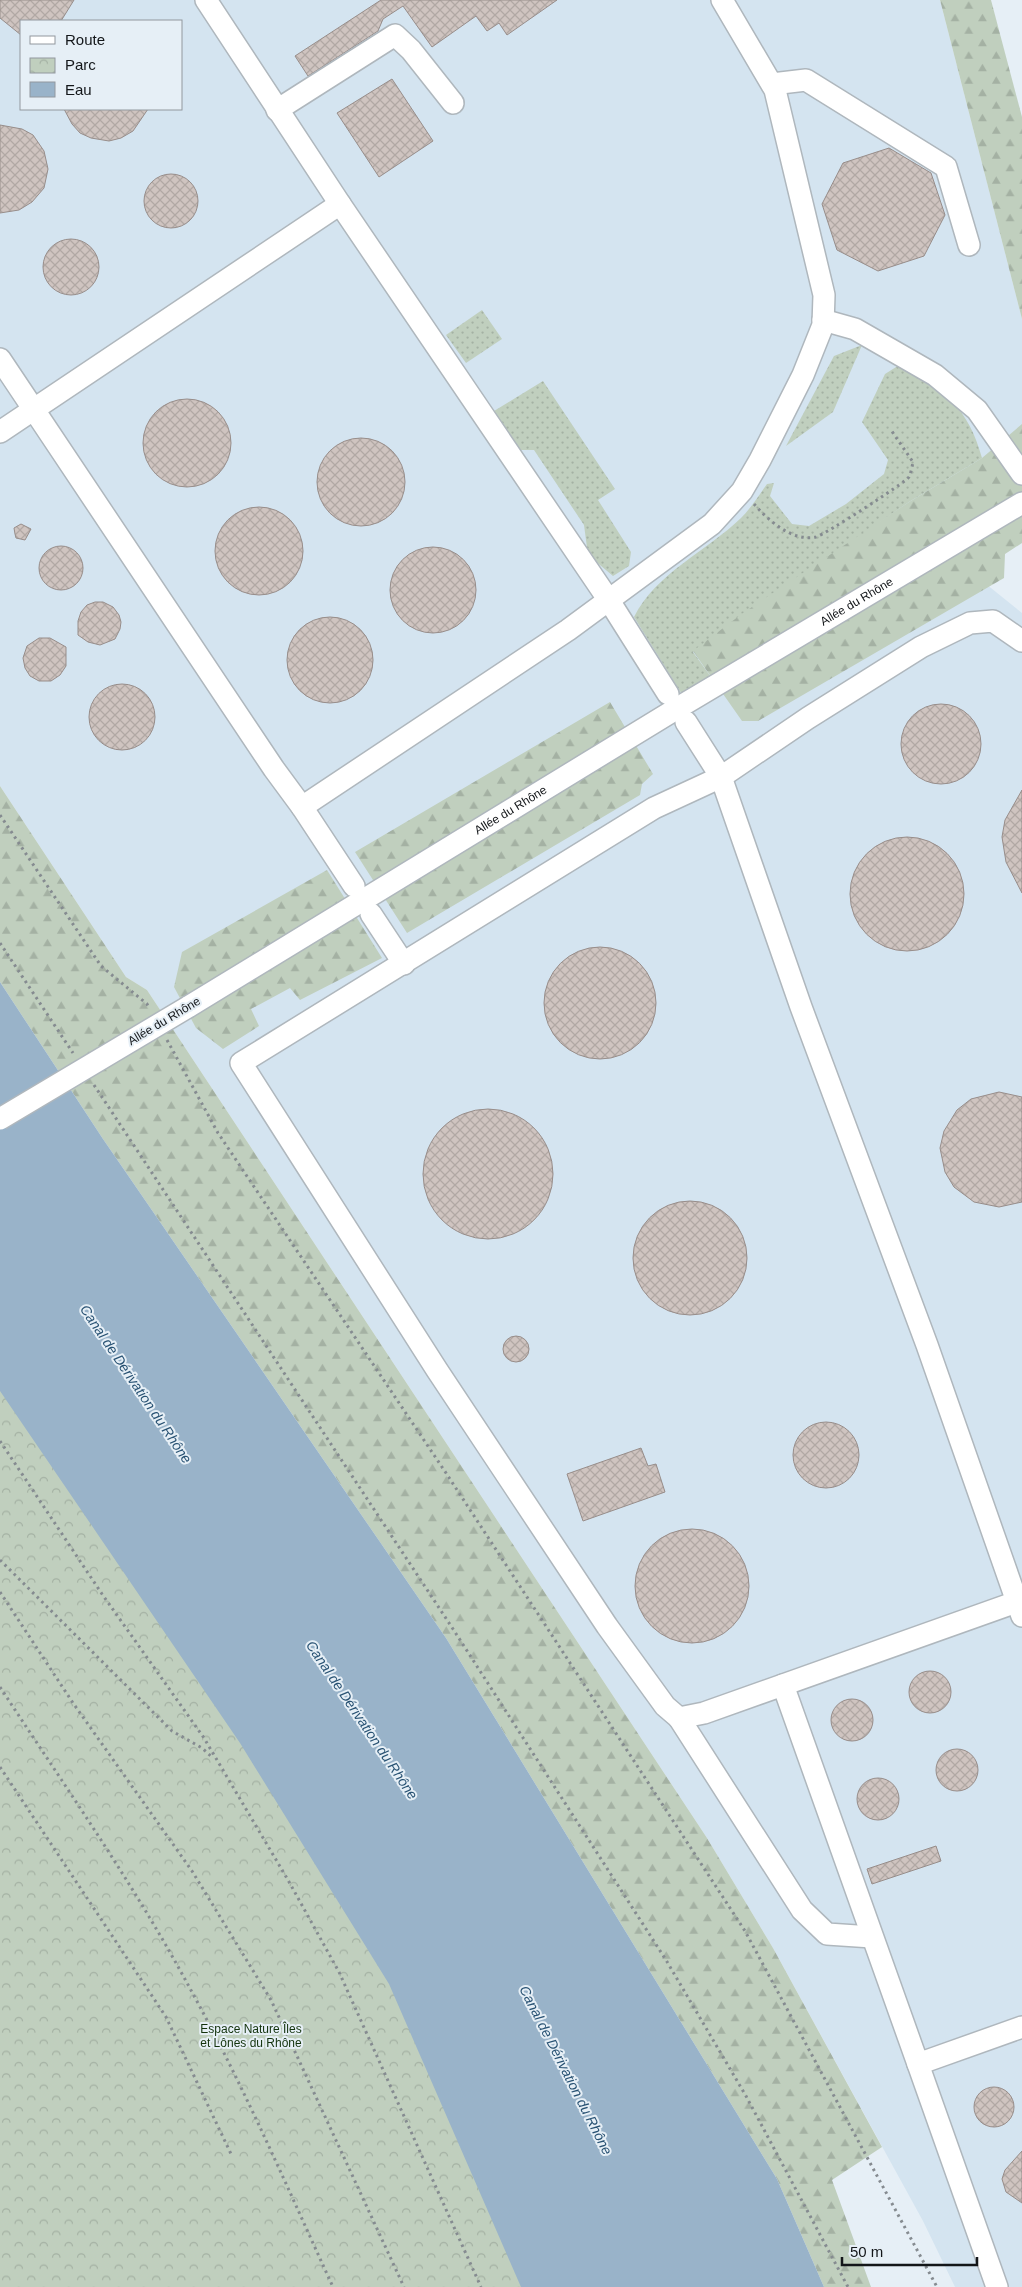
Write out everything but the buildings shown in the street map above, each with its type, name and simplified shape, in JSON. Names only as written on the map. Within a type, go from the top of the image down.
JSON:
[{"type":"street","points":[[206,0],[340,204],[608,599],[668,694]]},
{"type":"street","points":[[302,807],[568,630],[712,524],[742,491],[760,460],[812,355],[823,320],[824,295],[772,84],[722,0]]},
{"type":"street","points":[[277,110],[395,36],[411,50],[453,103]]},
{"type":"street","points":[[772,84],[806,80],[946,167],[970,245]]},
{"type":"street","points":[[0,432],[340,204]]},
{"type":"street","points":[[823,320],[855,328],[935,375],[977,410],[1022,474]]},
{"type":"street","points":[[0,358],[354,886]]},
{"type":"street","name":"Allée du Rhône","points":[[0,1119],[188,1007],[684,704],[1022,503]]},
{"type":"street","points":[[872,1937],[827,1934],[802,1910],[679,1718],[665,1706],[607,1626],[437,1370],[241,1063],[654,808],[721,778],[808,718],[921,647],[970,624],[993,621],[1022,641]]},
{"type":"street","points":[[679,1718],[704,1713],[1020,1606],[927,1345],[801,1008],[721,778],[686,722]]},
{"type":"street","points":[[371,914],[404,964]]},
{"type":"street","points":[[783,1685],[998,2287]]},
{"type":"street","points":[[918,2064],[1022,2027]]},
{"type":"path","points":[[742,491],[768,520],[792,535],[816,537],[909,478],[913,462],[891,430]]},
{"type":"path","points":[[0,815],[101,966],[147,1004],[152,1012]]},
{"type":"path","points":[[0,943],[75,1056]]},
{"type":"path","points":[[165,1038],[218,1133],[446,1473],[745,1931],[937,2287]]},
{"type":"path","points":[[92,1081],[415,1572],[666,1960],[746,2096],[848,2287]]},
{"type":"path","points":[[0,1441],[102,1594],[204,1738],[215,1760],[288,1880],[339,1972],[481,2287]]},
{"type":"path","points":[[0,1560],[172,1731],[202,1748],[215,1760]]},
{"type":"path","points":[[0,1592],[73,1704],[192,1872],[270,2000],[404,2287]]},
{"type":"path","points":[[0,1687],[128,1883],[193,1994],[264,2135],[333,2287]]},
{"type":"path","points":[[0,1767],[166,2017],[232,2156]]},
{"type":"shaded area","points":[[0,0],[940,0],[1022,319],[1022,474],[986,584],[1022,613],[1022,2287],[955,2287],[923,2221],[773,1948],[707,1838],[147,990],[126,977],[0,786]]},
{"type":"green space","points":[[940,0],[991,0],[1022,117],[1022,319]]},
{"type":"green space","points":[[482,310],[502,339],[466,363],[446,335]]},
{"type":"green space","points":[[862,345],[833,412],[786,446],[834,356]]},
{"type":"green space","points":[[904,362],[943,392],[962,413],[977,441],[982,458],[909,502],[693,652],[711,677],[683,696],[634,617],[644,601],[655,588],[683,563],[728,530],[741,518],[767,484],[774,483],[770,496],[792,524],[809,526],[846,504],[884,474],[888,460],[862,422],[885,374]]},
{"type":"green space","points":[[543,381],[615,489],[598,500],[631,552],[629,566],[613,576],[588,555],[584,525],[534,450],[520,450],[494,411]]},
{"type":"green space","points":[[1022,424],[1022,543],[1005,554],[1004,578],[758,721],[742,721],[693,651],[743,613],[909,502],[982,458]]},
{"type":"green space","points":[[610,702],[653,774],[642,784],[640,795],[407,933],[355,852]]},
{"type":"green space","points":[[0,786],[126,977],[147,990],[707,1838],[773,1948],[882,2147],[832,2180],[871,2287],[824,2287],[777,2179],[446,1638],[103,1139],[0,982]]},
{"type":"green space","points":[[327,870],[382,958],[300,1000],[290,988],[251,1009],[259,1026],[223,1049],[196,1028],[174,987],[182,952]]},
{"type":"green space","name":"Espace Nature Îles et Lônes du Rhône","points":[[0,1193],[657,2287],[0,2287]]},
{"type":"water","name":"Canal de Dérivation du Rhône","points":[[0,982],[103,1139],[446,1638],[777,2179],[824,2287],[521,2287],[389,1984],[240,1743],[0,1391]]}]
